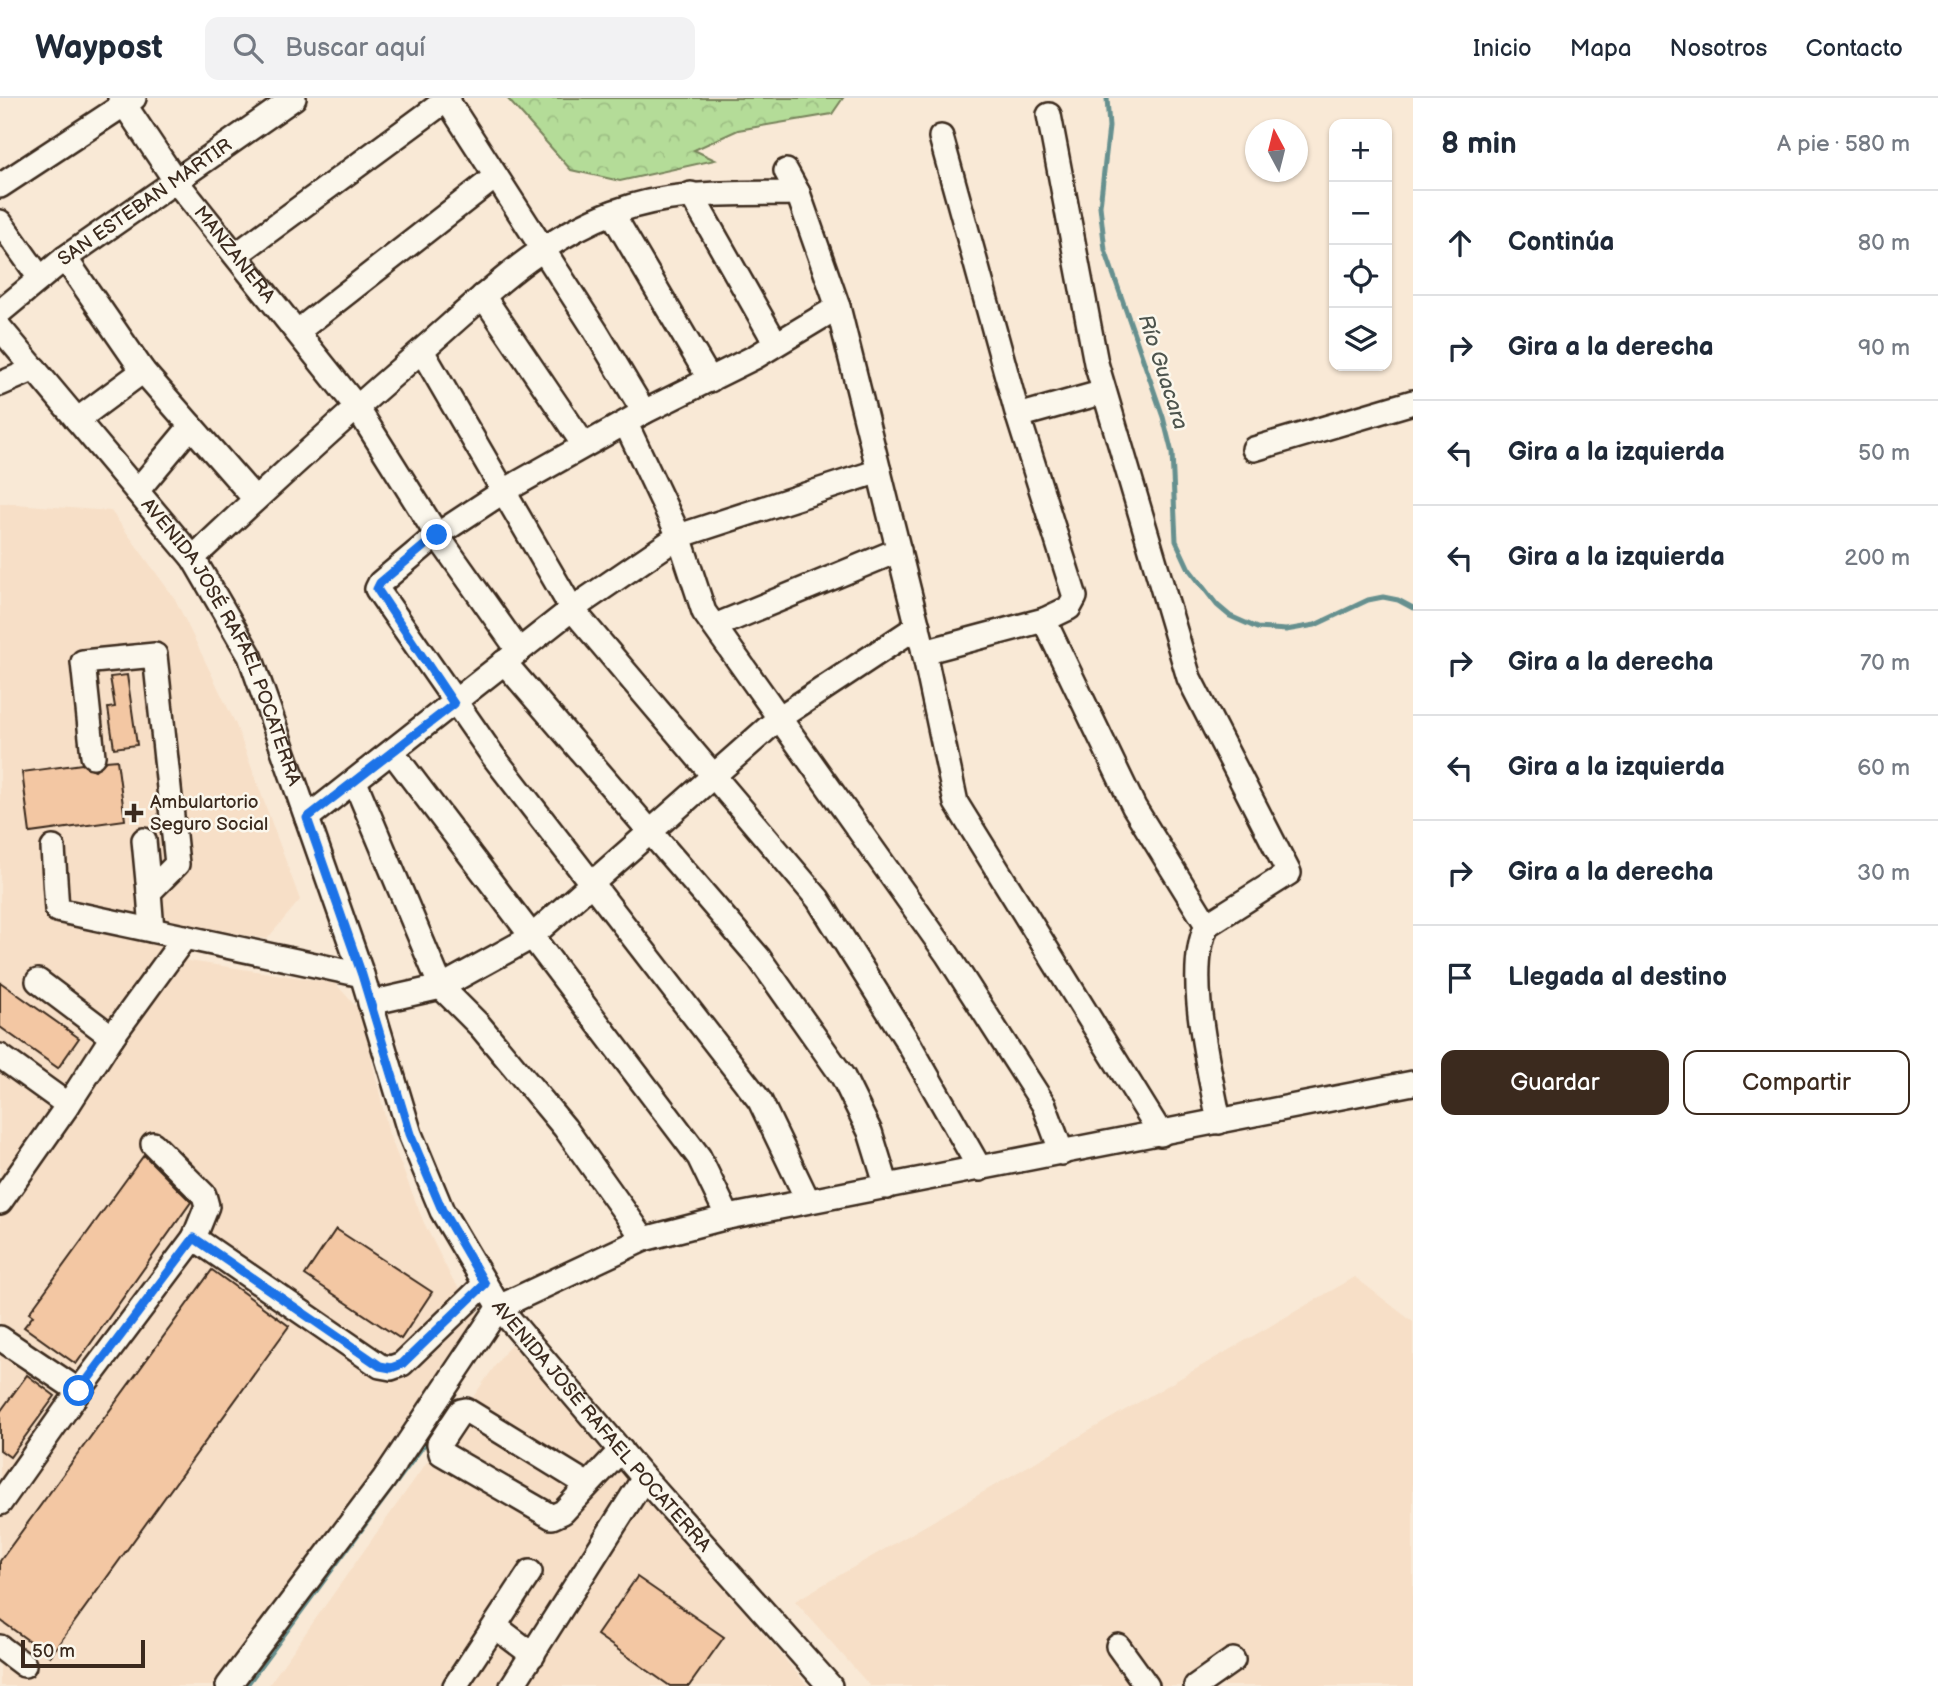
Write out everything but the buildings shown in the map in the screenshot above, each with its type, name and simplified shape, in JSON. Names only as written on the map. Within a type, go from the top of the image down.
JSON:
[{"type":"street","name":"SAN ESTEBAN MÁRTIR","points":[[0,312],[65,258],[294,98]]},
{"type":"street","points":[[236,255],[448,99],[542,248],[635,418],[704,612],[947,954],[1044,1105],[1062,1153]]},
{"type":"street","name":"MANZANERA","points":[[126,101],[175,180],[356,406],[512,657],[650,831],[759,958],[843,1077],[870,1132],[887,1187]]},
{"type":"street","points":[[0,186],[126,101]]},
{"type":"street","points":[[1049,115],[1096,363],[1189,678],[1289,873],[1206,925],[1201,937],[1198,999],[1219,1122]]},
{"type":"street","points":[[924,652],[1044,620],[1069,608],[1074,597],[1018,416],[941,137]]},
{"type":"street","points":[[786,171],[797,193],[838,307],[918,626],[956,803],[1161,1134]]},
{"type":"street","points":[[298,331],[495,177]]},
{"type":"street","points":[[194,558],[356,406],[542,248],[612,213],[648,201],[691,194],[797,193]]},
{"type":"street","points":[[691,194],[775,342]]},
{"type":"street","points":[[612,213],[709,380]]},
{"type":"street","points":[[0,222],[40,278]]},
{"type":"street","points":[[65,258],[143,372],[255,499]]},
{"type":"street","points":[[483,296],[583,445]]},
{"type":"street","points":[[808,1201],[760,1101],[454,704],[377,589],[380,583],[437,535],[504,491],[583,445],[755,357],[775,342],[838,307]]},
{"type":"street","name":"AVENIDA JOSÉ RAFAEL POCATERRA","points":[[0,328],[194,558],[250,656],[362,975],[410,1134],[442,1210],[499,1307],[644,1478],[830,1686]]},
{"type":"street","points":[[422,351],[572,610],[818,899],[909,1044],[980,1169]]},
{"type":"street","points":[[0,384],[34,369]]},
{"type":"street","points":[[77,420],[143,372]]},
{"type":"street","points":[[1018,416],[1104,391]]},
{"type":"street","points":[[1254,449],[1413,402]]},
{"type":"street","points":[[137,491],[191,426]]},
{"type":"street","points":[[307,818],[572,610],[679,536],[878,471]]},
{"type":"street","points":[[715,626],[899,550]]},
{"type":"street","points":[[1044,620],[1134,807],[1206,925]]},
{"type":"street","points":[[370,1003],[441,987],[530,938],[779,718],[918,626]]},
{"type":"street","points":[[93,756],[83,662],[155,655],[177,864],[149,892]]},
{"type":"street","points":[[393,753],[530,938],[579,997],[699,1157],[728,1217]]},
{"type":"street","points":[[355,782],[441,987],[480,1026],[565,1128],[644,1239]]},
{"type":"street","points":[[144,840],[152,930]]},
{"type":"street","points":[[53,848],[57,909],[362,975]]},
{"type":"street","points":[[0,1202],[112,1037],[186,937]]},
{"type":"street","points":[[38,981],[112,1037]]},
{"type":"street","points":[[0,1056],[68,1105]]},
{"type":"street","points":[[228,1686],[384,1479],[499,1307],[644,1239],[728,1217],[1407,1084]]},
{"type":"street","points":[[3,1492],[194,1238],[207,1206],[204,1195],[153,1144]]},
{"type":"street","points":[[194,1238],[380,1366],[391,1368],[402,1364],[485,1284]]},
{"type":"street","points":[[0,1338],[79,1391]]},
{"type":"street","points":[[588,1485],[470,1411],[461,1410],[439,1444],[441,1453],[552,1517],[563,1512],[621,1450]]},
{"type":"street","points":[[512,1686],[644,1478]]},
{"type":"street","points":[[454,1686],[496,1628],[530,1572]]},
{"type":"street","points":[[496,1628],[534,1655]]},
{"type":"street","points":[[1118,1646],[1147,1686]]},
{"type":"street","points":[[0,1647],[24,1665]]},
{"type":"street","points":[[1196,1686],[1233,1660]]},
{"type":"shaded area","points":[[0,503],[111,511],[175,599],[236,725],[300,900],[267,939],[199,927],[182,960],[335,983],[361,1012],[389,1134],[424,1223],[451,1277],[483,1320],[222,1686],[0,1686]]},
{"type":"shaded area","points":[[1355,1277],[1413,1322],[1413,1686],[870,1686],[795,1601]]},
{"type":"shaded area","points":[[512,1342],[808,1686],[268,1686]]},
{"type":"green space","points":[[507,98],[843,98],[832,114],[738,130],[694,150],[715,160],[620,181],[571,170]]},
{"type":"waterway","name":"Río Guacara","points":[[1107,98],[1109,127],[1100,206],[1105,250],[1163,417],[1172,453],[1176,541],[1189,569],[1217,605],[1230,616],[1257,628],[1286,630],[1315,625],[1368,600],[1383,597],[1398,600],[1413,608]]},
{"type":"waterway","points":[[246,1686],[434,1431]]},
{"type":"place","name":"Ambulartorio Seguro Social","points":[[134,813]]},
{"type":"route","points":[[79,1391],[194,1238],[380,1366],[391,1368],[402,1364],[485,1284],[442,1210],[410,1134],[362,975],[307,818],[454,704],[377,589],[380,583],[437,535]]}]
